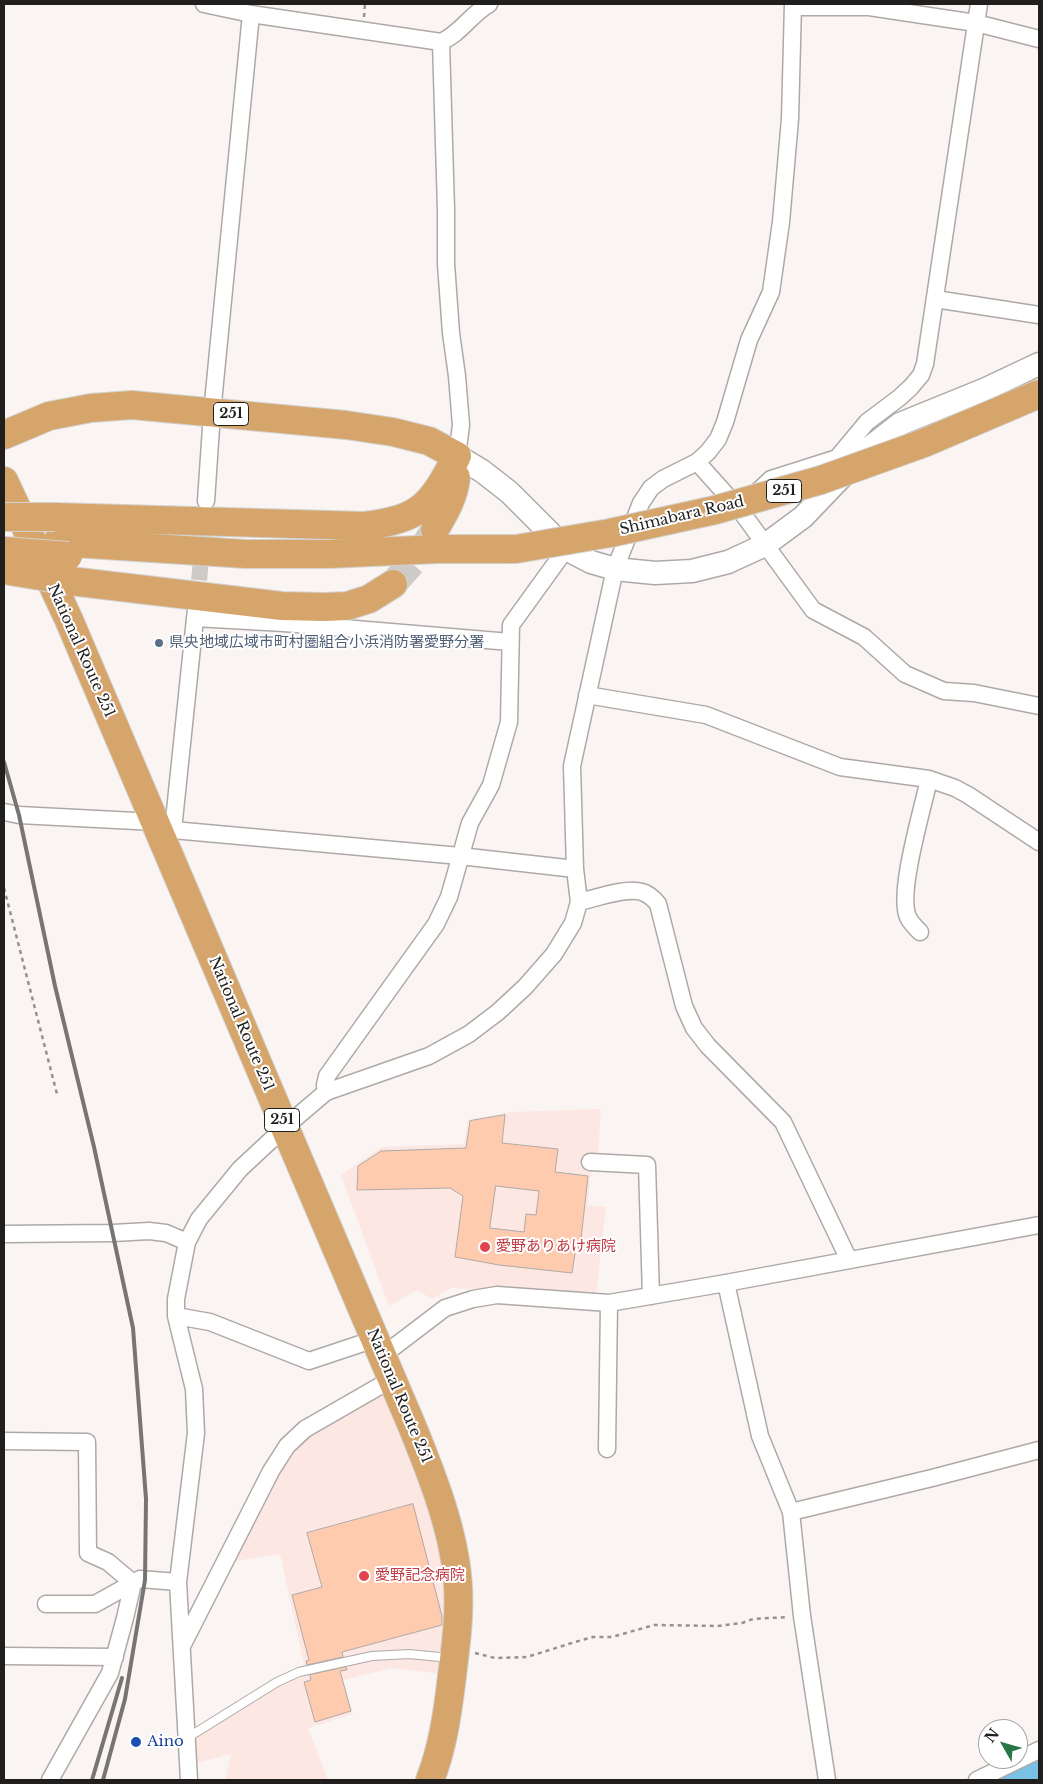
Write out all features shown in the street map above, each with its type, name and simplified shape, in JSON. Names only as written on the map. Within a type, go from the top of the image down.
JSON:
[{"type":"highway","name":"Shimabara Road","points":[[384,568],[441,562],[610,533],[715,510],[821,480],[924,443],[1039,394]]},
{"type":"highway","name":"251","points":[[4,435],[49,416],[91,408],[132,405],[346,425],[393,432],[429,442],[457,456]]},
{"type":"highway","points":[[435,529],[448,508],[455,485],[457,456]]},
{"type":"highway","points":[[4,570],[62,549],[389,523],[412,515],[427,504],[439,490],[457,456]]},
{"type":"highway","name":"National Route 251","points":[[4,482],[69,620],[163,829],[284,1127],[431,1474],[444,1513],[458,1584],[459,1616],[446,1722],[437,1761],[430,1780]]},
{"type":"highway","points":[[4,517],[62,549],[282,606],[347,606],[369,599],[384,568]]},
{"type":"highway","name":"251","points":[[4,538],[62,549],[247,569],[384,568]]},
{"type":"highway","name":"251","points":[[4,551],[62,549]]},
{"type":"street","points":[[204,4],[251,14],[441,42],[451,38],[470,18],[489,4]]},
{"type":"street","points":[[740,510],[770,479],[837,458],[867,422],[899,398],[921,375],[925,364],[979,4]]},
{"type":"street","points":[[189,1780],[178,1582],[196,1433],[194,1389],[176,1316],[176,1299],[187,1242],[199,1219],[240,1169],[284,1127],[326,1092],[429,1056],[469,1034],[498,1012],[525,986],[554,954],[573,923],[579,902],[575,869],[572,766],[615,569],[641,503],[651,488],[663,478],[697,462],[718,439],[725,422],[749,340],[771,292],[781,222],[790,119],[793,5],[869,7],[976,23],[1039,39]]},
{"type":"street","points":[[206,502],[212,412],[251,14]]},
{"type":"street","points":[[441,42],[446,264],[461,425],[457,456],[482,471],[510,492],[566,549],[591,562],[615,569],[655,573],[692,571],[728,562],[765,545],[803,517],[868,449],[900,424],[986,389],[1039,364]]},
{"type":"street","points":[[935,299],[1039,315]]},
{"type":"street","points":[[697,462],[740,510],[813,610],[864,637],[905,674],[944,691],[974,693],[1039,706]]},
{"type":"street","points":[[326,1092],[327,1076],[436,924],[450,897],[470,823],[491,785],[509,722],[511,625],[566,549]]},
{"type":"street","points":[[163,829],[196,614],[510,642]]},
{"type":"street","points":[[587,695],[706,715],[840,767],[929,779],[955,788],[968,795],[1039,842]]},
{"type":"street","points":[[920,932],[908,917],[905,904],[906,879],[929,779]]},
{"type":"street","points":[[4,812],[163,829],[460,856],[575,869]]},
{"type":"street","points":[[579,902],[630,890],[652,896],[658,904],[684,1006],[694,1028],[708,1046],[783,1122],[848,1260]]},
{"type":"street","points":[[590,1162],[648,1164],[651,1296]]},
{"type":"street","points":[[181,1648],[271,1471],[287,1446],[383,1358],[446,1308],[473,1299],[497,1295],[609,1303],[1039,1225]]},
{"type":"street","points":[[4,1234],[149,1231],[166,1233],[187,1242]]},
{"type":"street","points":[[726,1283],[760,1436],[791,1512],[802,1616],[827,1780]]},
{"type":"street","points":[[607,1449],[609,1303]]},
{"type":"street","points":[[176,1316],[210,1322],[309,1362],[383,1358]]},
{"type":"street","points":[[4,1441],[87,1442],[88,1553],[108,1562],[132,1583]]},
{"type":"street","points":[[791,1512],[1039,1450]]},
{"type":"street","points":[[46,1604],[95,1604],[140,1579],[178,1582]]},
{"type":"street","points":[[50,1780],[110,1673],[126,1618],[132,1583]]},
{"type":"street","points":[[4,1656],[115,1657]]},
{"type":"street","points":[[977,1780],[1039,1750]]},
{"type":"lane","points":[[187,1738],[277,1682],[299,1672],[372,1656],[455,1653]]},
{"type":"path","points":[[4,888],[57,1094]]},
{"type":"path","points":[[455,1653],[495,1658],[527,1657],[593,1637],[612,1637],[654,1625],[718,1626],[742,1623],[753,1619],[802,1616]]},
{"type":"shaded area","name":"愛野ありあけ病院","points":[[601,1109],[598,1157],[592,1157],[588,1205],[606,1207],[596,1295],[451,1288],[432,1299],[417,1290],[389,1306],[341,1175],[381,1147],[464,1144],[468,1120],[511,1112]]},
{"type":"shaded area","name":"愛野記念病院","points":[[386,1390],[412,1453],[440,1547],[448,1624],[442,1674],[391,1668],[343,1680],[353,1714],[308,1728],[328,1780],[225,1780],[231,1754],[195,1763],[192,1731],[283,1674],[304,1665],[280,1554],[230,1562],[273,1485],[293,1454],[308,1438],[333,1419]]},
{"type":"building","points":[[505,1115],[502,1143],[558,1149],[555,1172],[588,1176],[580,1248],[576,1247],[572,1273],[499,1265],[455,1257],[463,1196],[450,1188],[357,1190],[358,1166],[381,1151],[466,1148],[470,1121]],"holes":[[[496,1186],[539,1191],[536,1215],[526,1214],[524,1232],[490,1228]]]},
{"type":"building","points":[[413,1504],[442,1616],[442,1625],[342,1652],[343,1657],[307,1665],[306,1661],[309,1660],[292,1595],[322,1587],[307,1533]]},
{"type":"building","points":[[346,1667],[347,1670],[340,1671],[351,1711],[315,1722],[304,1682],[311,1680],[310,1675]]},
{"type":"waterway","points":[[1016,1780],[1039,1769]]},
{"type":"tunnel","points":[[197,604],[205,514]]},
{"type":"tunnel","points":[[393,584],[416,558],[432,534]]},
{"type":"railway","points":[[4,762],[19,815],[55,986],[94,1147],[133,1328],[146,1499],[145,1580],[125,1699],[103,1780]]},
{"type":"railway","points":[[92,1780],[122,1678]]},
{"type":"place","name":"県央地域広域市町村圏組合小浜消防署愛野分署","points":[[159,643]]},
{"type":"place","name":"愛野ありあけ病院","points":[[485,1247]]},
{"type":"place","name":"愛野記念病院","points":[[364,1576]]},
{"type":"place","name":"Aino","points":[[136,1742]]}]
